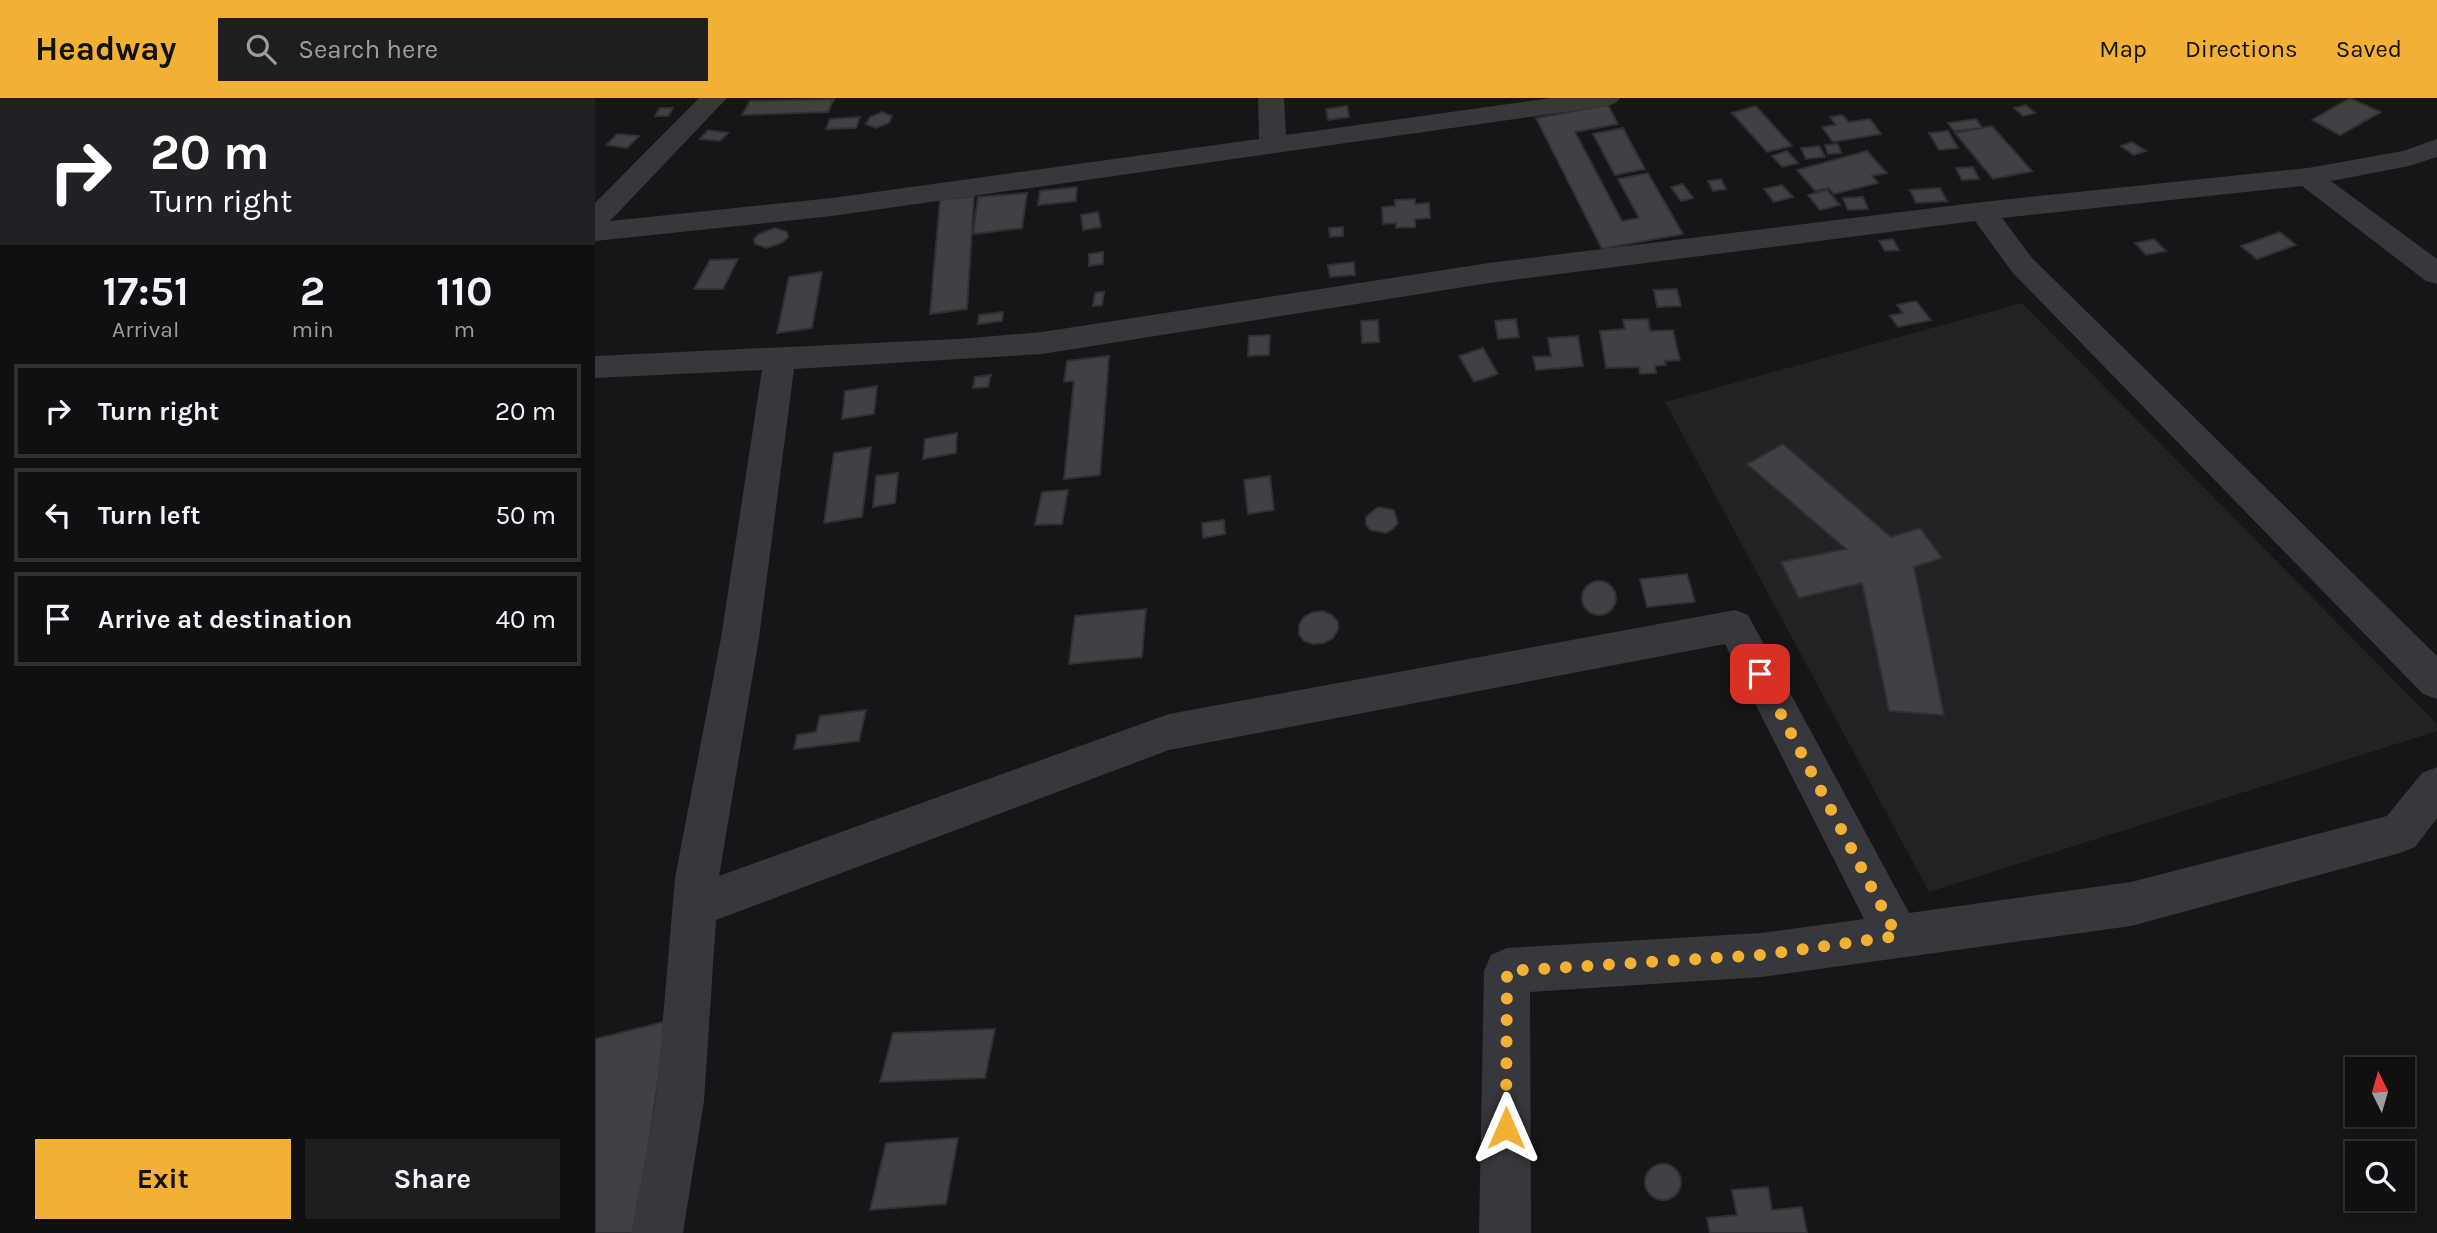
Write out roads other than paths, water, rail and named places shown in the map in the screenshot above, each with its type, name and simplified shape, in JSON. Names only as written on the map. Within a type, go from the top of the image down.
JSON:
[{"type":"street","points":[[595,220],[714,98]]},
{"type":"street","points":[[1271,98],[1273,146]]},
{"type":"street","points":[[595,232],[832,207],[1607,98]]},
{"type":"street","points":[[595,367],[958,350],[1042,343],[1489,273],[1982,211],[2308,177],[2409,158],[2437,147]]},
{"type":"street","points":[[2308,177],[2437,274]]},
{"type":"street","points":[[1982,211],[2022,265],[2433,672]]},
{"type":"street","points":[[657,1233],[680,1101],[697,878],[740,638],[780,358]]},
{"type":"street","points":[[695,906],[1169,732],[1735,626],[1897,936]]},
{"type":"street","points":[[1505,1233],[1507,971],[1761,955],[2131,904],[2400,833],[2437,786]]}]
